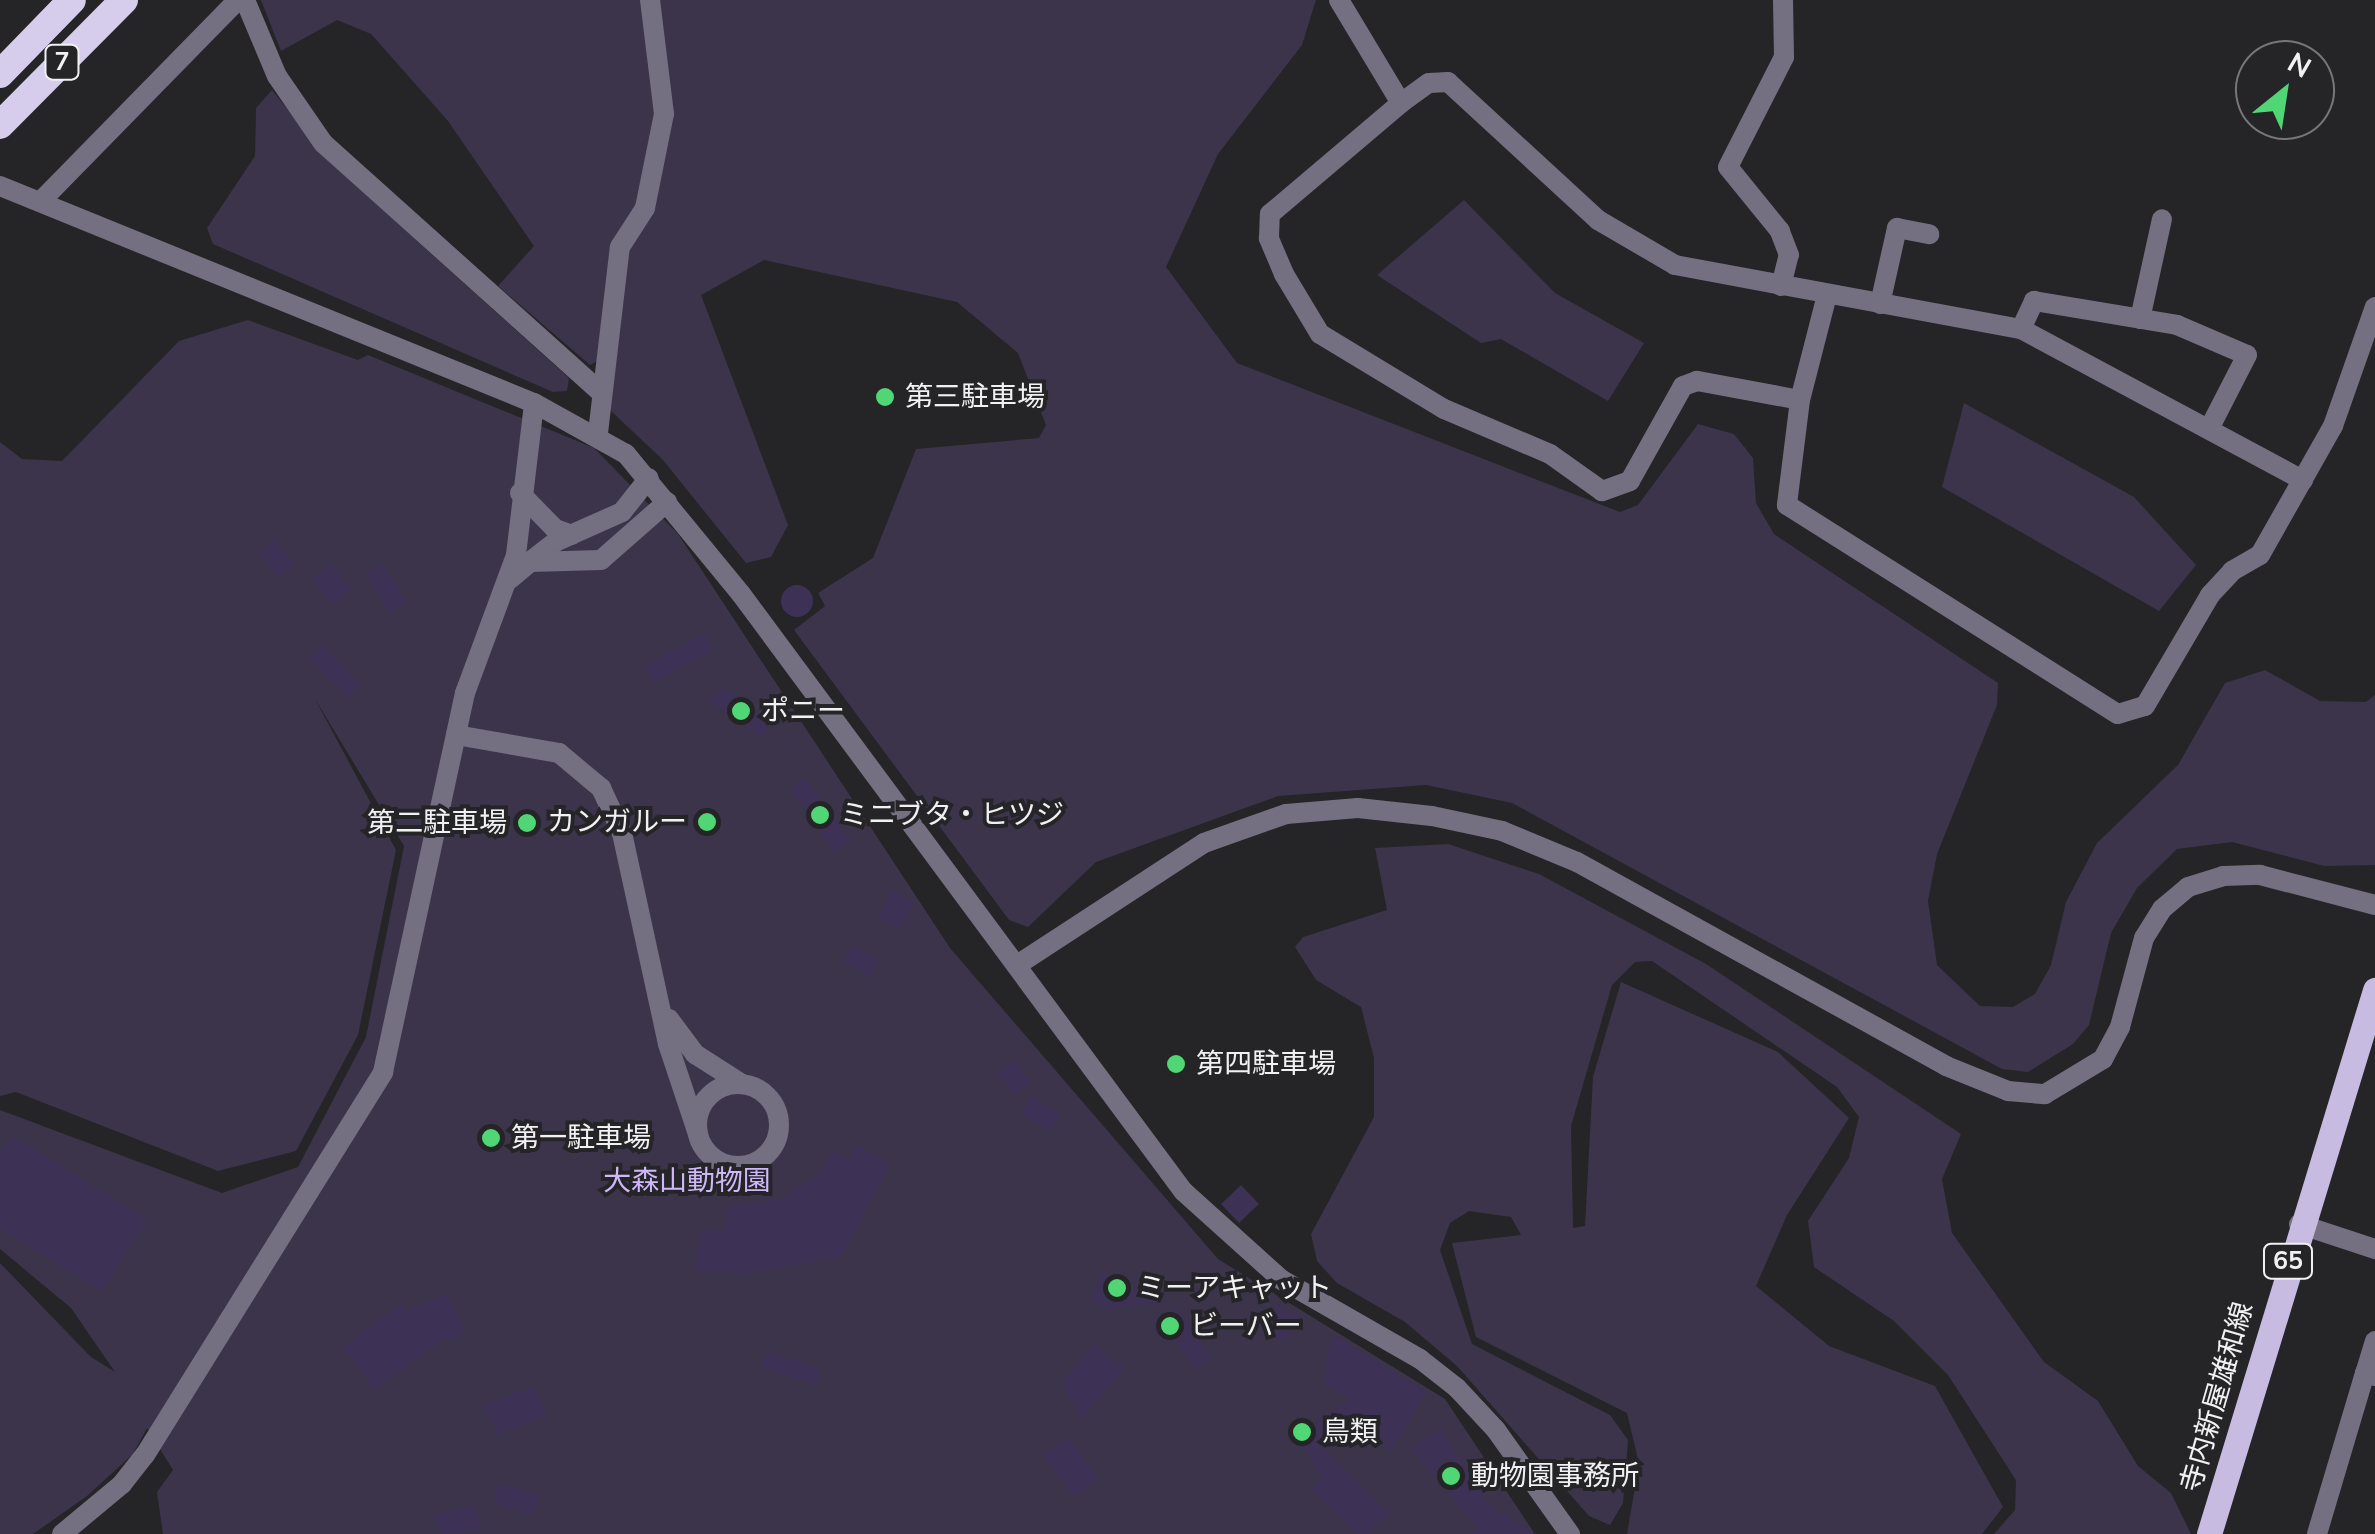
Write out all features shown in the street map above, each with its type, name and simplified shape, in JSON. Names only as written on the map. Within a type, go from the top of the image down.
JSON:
[{"type":"highway","name":"7","points":[[0,74],[72,0]]},
{"type":"highway","name":"7","points":[[0,124],[124,0]]},
{"type":"main road","name":"寺内新屋雄和線","points":[[2209,1534],[2299,1224],[2375,990]]},
{"type":"street","points":[[40,202],[241,0],[277,76],[323,143],[602,393]]},
{"type":"street","points":[[598,433],[620,247],[645,208],[664,114],[650,0]]},
{"type":"street","points":[[1339,0],[1401,103]]},
{"type":"street","points":[[1781,286],[1789,255],[1780,231],[1728,167],[1784,57],[1783,0]]},
{"type":"street","points":[[1800,400],[1697,381],[1683,386],[1630,482],[1602,491],[1550,454],[1444,409],[1320,334],[1284,274],[1269,238],[1270,214],[1401,103],[1429,84],[1448,82],[1598,220],[1676,265],[2021,329],[2303,480]]},
{"type":"street","points":[[0,186],[534,403],[598,433],[648,478],[667,502],[1018,966],[1183,1192],[1282,1280],[1420,1360],[1457,1388],[1496,1430],[1570,1534]]},
{"type":"street","points":[[2140,319],[2162,220]]},
{"type":"street","points":[[1880,304],[1897,228],[1930,234]]},
{"type":"street","points":[[1826,295],[1800,400],[1788,506],[2118,714],[2145,706],[2210,595],[2232,571],[2260,556],[2357,372],[2375,307]]},
{"type":"street","points":[[2021,329],[2034,301],[2177,325],[2247,355],[2209,430]]},
{"type":"street","points":[[62,1534],[122,1484],[145,1455],[376,1088],[400,1014],[456,735],[475,662],[510,579],[534,403]]},
{"type":"street","points":[[510,579],[572,535],[622,512],[648,478]]},
{"type":"street","points":[[520,493],[555,529],[572,535]]},
{"type":"street","points":[[530,562],[601,560],[667,502]]},
{"type":"street","points":[[456,735],[559,753],[600,788],[622,833],[660,1004],[698,1134],[712,1157],[736,1167],[773,1149],[776,1108],[758,1088],[742,1084],[695,1054],[660,1004]]},
{"type":"street","points":[[1018,966],[1204,844],[1286,814],[1358,808],[1432,816],[1502,832],[1576,862],[1946,1066],[2008,1091],[2046,1094],[2103,1059],[2120,1027],[2144,938],[2162,909],[2188,887],[2223,876],[2260,875],[2375,905]]},
{"type":"street","points":[[698,1134],[708,1097],[742,1084]]},
{"type":"street","points":[[2299,1224],[2375,1249]]},
{"type":"street","points":[[2317,1534],[2370,1374],[2375,1341]]},
{"type":"green space","points":[[261,0],[1316,0],[1302,45],[1218,154],[1166,267],[1237,363],[1620,512],[1638,505],[1698,424],[1734,434],[1753,458],[1756,503],[1774,534],[1998,683],[1997,705],[1937,854],[1928,901],[1937,965],[1980,1006],[2013,1007],[2035,994],[2051,965],[2066,902],[2097,843],[2178,765],[2225,683],[2265,670],[2320,701],[2366,702],[2375,695],[2375,865],[2324,866],[2232,842],[2177,849],[2137,888],[2111,933],[2089,1025],[2073,1044],[2028,1072],[2002,1069],[1512,803],[1426,785],[1278,796],[1096,862],[1028,927],[1009,920],[794,630],[825,606],[818,593],[873,558],[916,449],[1039,438],[1046,425],[1018,353],[957,302],[764,260],[701,295],[788,525],[771,557],[746,563],[663,460],[610,410],[613,352],[590,365],[498,286],[534,246],[448,121],[371,34],[337,20],[281,51]]},
{"type":"green space","points":[[272,90],[335,167],[569,378],[567,391],[553,392],[213,244],[207,228],[255,156],[256,108]]},
{"type":"green space","points":[[1464,200],[1555,293],[1644,343],[1608,401],[1501,339],[1481,343],[1377,275]]},
{"type":"green space","name":"大森山動物園","points":[[248,320],[358,360],[368,355],[594,448],[678,534],[950,948],[1218,1259],[1445,1399],[1535,1534],[163,1534],[157,1492],[173,1470],[147,1428],[133,1454],[87,1496],[33,1534],[0,1534],[0,1263],[91,1357],[115,1372],[71,1308],[0,1249],[0,1110],[222,1193],[298,1167],[366,1037],[404,846],[315,699],[396,850],[358,1035],[296,1151],[218,1171],[16,1092],[0,1096],[0,442],[22,459],[62,461],[179,341]]},
{"type":"green space","points":[[1964,403],[2134,497],[2196,565],[2159,611],[1942,487]]},
{"type":"green space","points":[[1448,844],[1539,874],[1706,964],[1961,1134],[1942,1179],[1952,1233],[2044,1362],[2098,1401],[2138,1466],[2171,1493],[2191,1534],[1994,1534],[2015,1510],[2016,1480],[1948,1375],[1894,1321],[1814,1267],[1808,1221],[1849,1158],[1859,1117],[1837,1087],[1652,961],[1635,962],[1612,985],[1571,1126],[1573,1228],[1585,1226],[1593,1077],[1621,982],[1778,1052],[1849,1118],[1787,1215],[1756,1286],[1829,1346],[1935,1386],[2003,1507],[1982,1534],[1627,1534],[1639,1464],[1627,1413],[1476,1337],[1452,1243],[1521,1235],[1511,1217],[1469,1211],[1450,1223],[1440,1250],[1472,1344],[1610,1415],[1628,1440],[1623,1503],[1610,1525],[1589,1516],[1457,1366],[1405,1322],[1337,1283],[1317,1261],[1311,1234],[1374,1117],[1374,1058],[1361,1007],[1316,980],[1295,947],[1303,937],[1387,910],[1375,848]]},
{"type":"building","points":[[275,540],[295,564],[279,577],[259,553]]},
{"type":"building","points":[[381,563],[407,603],[390,613],[365,573]]},
{"type":"building","points":[[331,564],[351,589],[333,604],[313,579]]},
{"type":"building","points":[[797,585],[809,589],[813,601],[809,613],[797,617],[785,613],[781,601],[785,589]]},
{"type":"building","points":[[704,633],[713,650],[654,683],[645,666]]},
{"type":"building","points":[[323,646],[361,686],[348,698],[310,659]]},
{"type":"building","name":"ポニー","points":[[722,686],[771,722],[760,737],[710,701]]},
{"type":"building","name":"ミニブタ・ヒツジ","points":[[805,778],[851,841],[835,852],[790,789]]},
{"type":"building","points":[[892,891],[914,903],[900,929],[878,918]]},
{"type":"building","points":[[852,945],[879,961],[870,977],[843,961]]},
{"type":"building","points":[[1014,1061],[1031,1083],[1015,1095],[998,1074]]},
{"type":"building","points":[[1031,1097],[1060,1113],[1051,1131],[1021,1114]]},
{"type":"building","points":[[13,1136],[147,1220],[102,1292],[0,1228],[0,1156]]},
{"type":"building","points":[[857,1145],[891,1165],[840,1257],[747,1273],[694,1270],[702,1229],[724,1231],[730,1206],[783,1199],[820,1173],[833,1151],[849,1160]]},
{"type":"building","points":[[1241,1185],[1259,1204],[1239,1223],[1221,1204]]},
{"type":"building","name":"ミーアキャット","points":[[1102,1273],[1168,1302],[1108,1309],[1090,1301]]},
{"type":"building","points":[[447,1293],[465,1334],[440,1342],[375,1389],[343,1348],[401,1304],[407,1311]]},
{"type":"building","points":[[1274,1302],[1300,1318],[1284,1343],[1259,1327]]},
{"type":"building","points":[[1177,1308],[1211,1357],[1197,1369],[1172,1338],[1164,1344],[1151,1326]]},
{"type":"building","points":[[1334,1335],[1427,1393],[1390,1452],[1364,1417],[1323,1448],[1389,1513],[1368,1534],[1358,1534],[1311,1489],[1322,1478],[1290,1426],[1295,1422],[1305,1431],[1351,1399],[1325,1385],[1325,1358]]},
{"type":"building","points":[[1095,1344],[1124,1369],[1082,1418],[1066,1391],[1066,1377]]},
{"type":"building","points":[[767,1352],[821,1368],[816,1385],[762,1368]]},
{"type":"building","points":[[535,1386],[547,1416],[498,1434],[483,1405]]},
{"type":"building","name":"動物園事務所","points":[[1441,1429],[1488,1504],[1534,1534],[1473,1534],[1477,1526],[1410,1448]]},
{"type":"building","points":[[1068,1437],[1098,1479],[1074,1497],[1044,1455]]},
{"type":"building","points":[[498,1484],[539,1494],[535,1515],[494,1504]]},
{"type":"building","points":[[475,1505],[482,1528],[442,1534],[433,1515]]},
{"type":"place","name":"第三駐車場","points":[[885,397]]},
{"type":"place","name":"ポニー","points":[[741,711]]},
{"type":"place","name":"ミニブタ・ヒツジ","points":[[820,815]]},
{"type":"place","name":"カンガルー","points":[[707,822]]},
{"type":"place","name":"第二駐車場","points":[[527,823]]},
{"type":"place","name":"第四駐車場","points":[[1176,1064]]},
{"type":"place","name":"第一駐車場","points":[[491,1138]]},
{"type":"place","name":"ミーアキャット","points":[[1117,1288]]},
{"type":"place","name":"ビーバー","points":[[1170,1326]]},
{"type":"place","name":"鳥類","points":[[1302,1432]]},
{"type":"place","name":"動物園事務所","points":[[1451,1476]]}]
